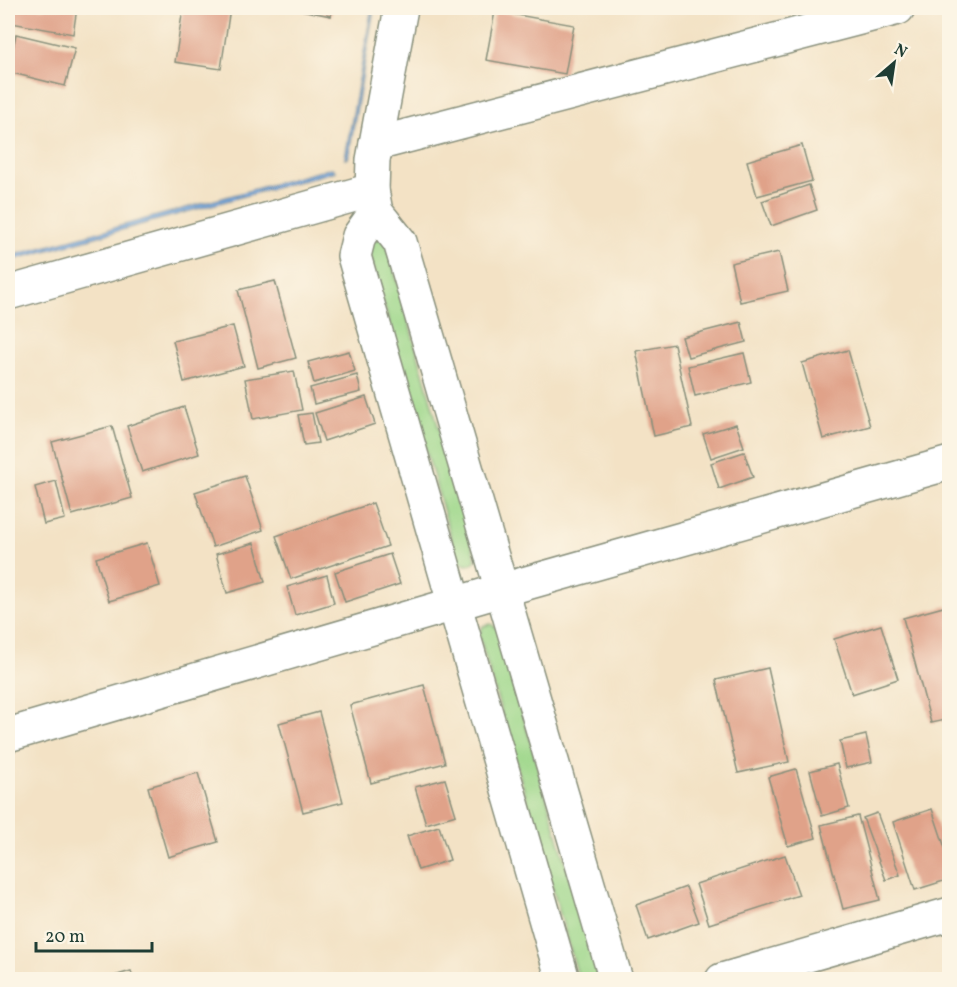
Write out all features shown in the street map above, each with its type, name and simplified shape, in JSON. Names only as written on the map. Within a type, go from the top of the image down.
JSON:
[{"type":"street","points":[[401,8],[373,160],[374,201],[359,236],[354,256],[563,980]]},
{"type":"street","points":[[376,144],[898,8]]},
{"type":"street","points":[[8,293],[374,201]]},
{"type":"street","points":[[374,201],[400,242],[616,980]]},
{"type":"street","points":[[8,735],[502,590],[950,463]]},
{"type":"street","points":[[722,980],[950,914]]},
{"type":"green space","points":[[379,238],[386,242],[476,560],[472,564],[466,565],[458,561],[368,249],[371,241]]},
{"type":"green space","points":[[491,624],[498,629],[599,979],[579,979],[479,635],[483,626]]},
{"type":"water","points":[[372,8],[374,8],[348,158],[345,159]]},
{"type":"water","points":[[332,168],[335,171],[8,261],[8,257]]},
{"type":"building","points":[[14,8],[77,8],[73,34],[11,23]]},
{"type":"building","points":[[183,8],[230,8],[221,69],[175,62]]},
{"type":"building","points":[[291,8],[333,8],[331,16]]},
{"type":"building","points":[[495,11],[574,25],[565,74],[486,60]]},
{"type":"building","points":[[16,34],[75,48],[65,86],[8,72]]},
{"type":"building","points":[[802,145],[812,181],[757,196],[747,161]]},
{"type":"building","points":[[809,185],[817,210],[771,226],[762,201]]},
{"type":"building","points":[[779,252],[788,291],[740,302],[731,263]]},
{"type":"building","points":[[275,281],[296,358],[258,368],[238,290]]},
{"type":"building","points":[[741,322],[746,342],[688,357],[682,337]]},
{"type":"building","points":[[233,326],[244,366],[184,382],[173,341]]},
{"type":"building","points":[[674,344],[692,427],[654,436],[636,351]]},
{"type":"building","points":[[848,350],[870,426],[823,439],[802,363]]},
{"type":"building","points":[[349,351],[355,371],[314,383],[308,362]]},
{"type":"building","points":[[744,353],[751,382],[695,396],[688,366]]},
{"type":"building","points":[[294,371],[302,410],[253,419],[245,379]]},
{"type":"building","points":[[357,375],[361,392],[314,404],[310,388]]},
{"type":"building","points":[[366,397],[375,424],[324,441],[315,413]]},
{"type":"building","points":[[184,407],[199,454],[142,472],[127,426]]},
{"type":"building","points":[[312,413],[318,443],[304,445],[298,415]]},
{"type":"building","points":[[736,424],[744,447],[711,458],[703,434]]},
{"type":"building","points":[[112,426],[132,498],[72,515],[52,442]]},
{"type":"building","points":[[744,452],[753,477],[719,489],[711,463]]},
{"type":"building","points":[[245,476],[263,530],[213,547],[195,492]]},
{"type":"building","points":[[56,481],[65,519],[44,524],[35,487]]},
{"type":"building","points":[[373,503],[388,546],[291,579],[276,536]]},
{"type":"building","points":[[147,543],[160,586],[109,601],[96,558]]},
{"type":"building","points":[[254,543],[265,582],[227,593],[216,554]]},
{"type":"building","points":[[390,554],[400,584],[345,602],[335,572]]},
{"type":"building","points":[[327,575],[334,603],[295,615],[287,587]]},
{"type":"building","points":[[947,606],[950,615],[950,719],[931,723],[903,618]]},
{"type":"building","points":[[881,625],[898,679],[852,694],[834,639]]},
{"type":"building","points":[[768,668],[789,762],[738,773],[716,680]]},
{"type":"building","points":[[424,685],[445,763],[371,783],[350,705]]},
{"type":"building","points":[[319,712],[343,802],[303,812],[279,723]]},
{"type":"building","points":[[866,735],[872,762],[846,768],[840,741]]},
{"type":"building","points":[[837,764],[849,808],[822,816],[810,771]]},
{"type":"building","points":[[796,769],[816,838],[788,846],[768,777]]},
{"type":"building","points":[[198,773],[218,842],[168,857],[148,787]]},
{"type":"building","points":[[445,779],[456,815],[426,824],[415,787]]},
{"type":"building","points":[[932,809],[950,863],[950,879],[915,890],[893,822]]},
{"type":"building","points":[[877,813],[900,875],[886,880],[863,818]]},
{"type":"building","points":[[858,816],[880,900],[843,909],[821,825]]},
{"type":"building","points":[[439,826],[450,860],[418,870],[407,836]]},
{"type":"building","points":[[785,855],[799,895],[709,924],[696,884]]},
{"type":"building","points":[[686,887],[699,922],[648,940],[636,905]]},
{"type":"building","points":[[131,971],[134,980],[104,980],[104,979]]}]
